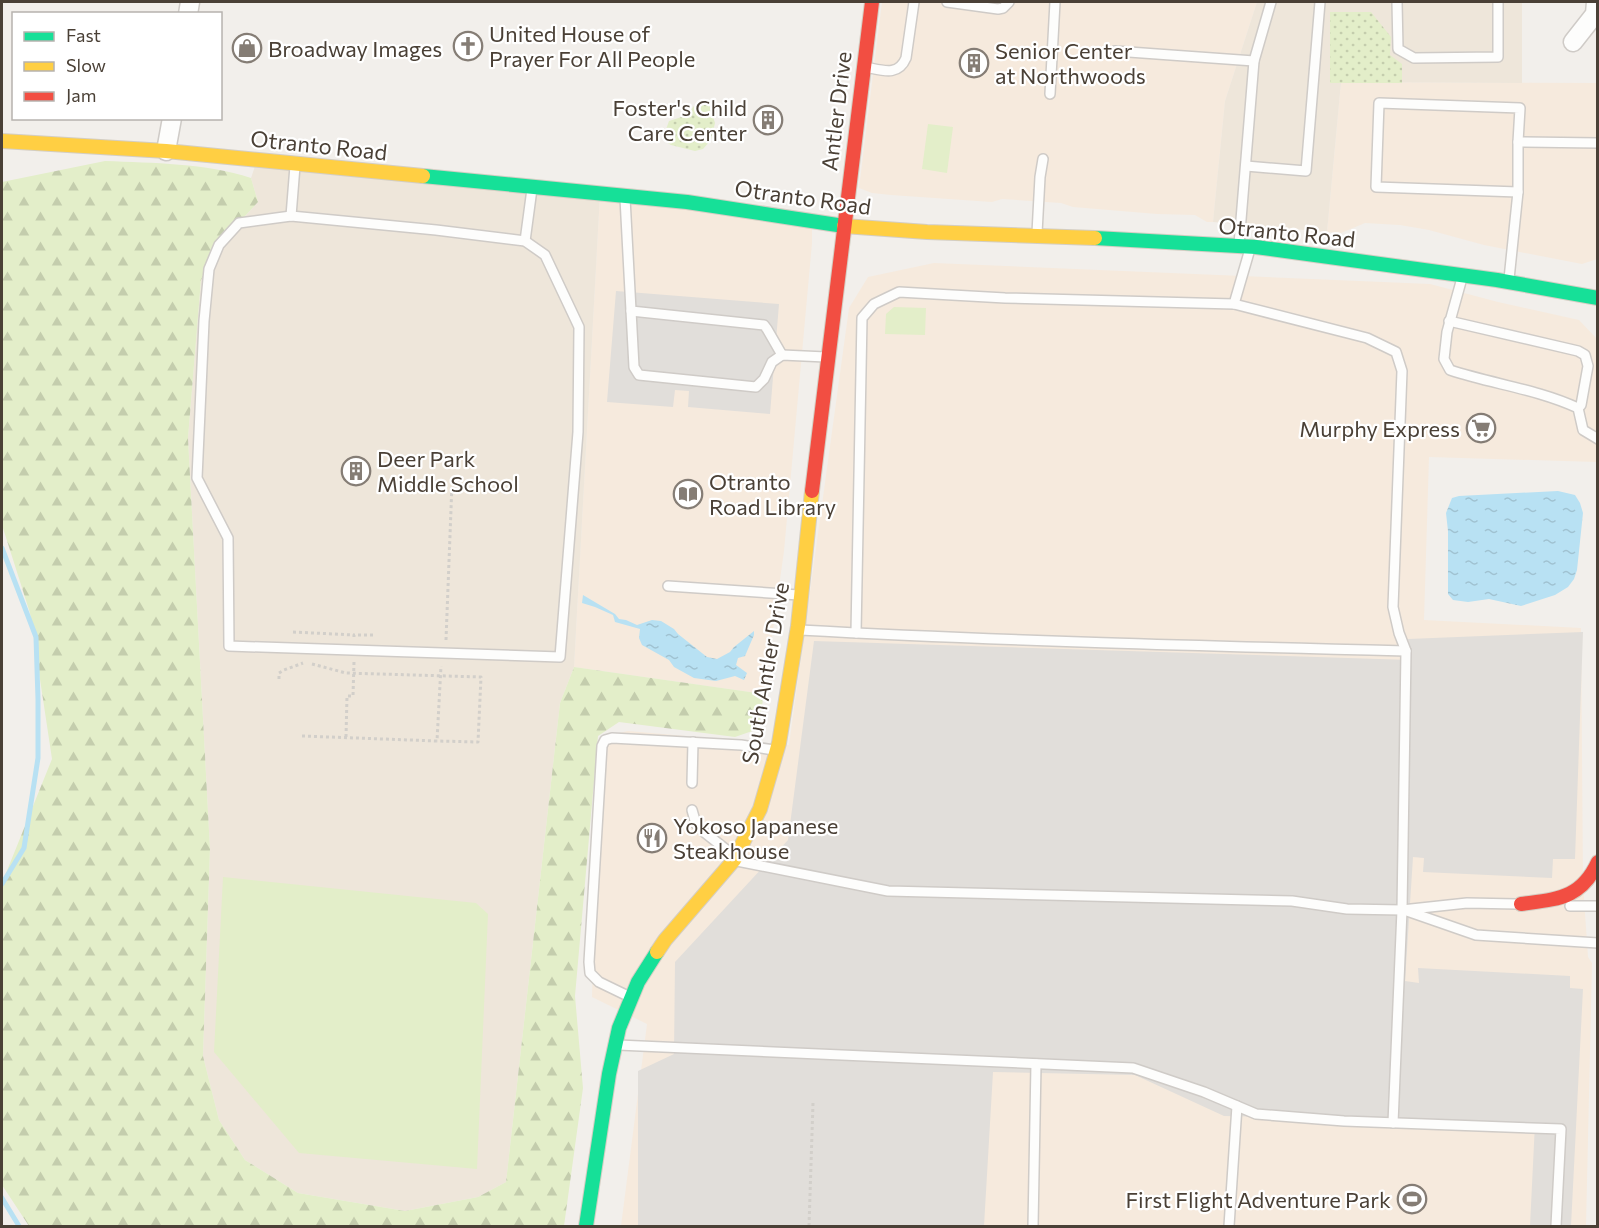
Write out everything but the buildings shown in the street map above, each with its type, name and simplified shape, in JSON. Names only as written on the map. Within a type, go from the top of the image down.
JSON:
[{"type":"main road","name":"Antler Drive","points":[[843,226],[872,2]]},
{"type":"main road","name":"Otranto Road","points":[[2,141],[166,151],[687,202],[843,226],[1245,247],[1462,275],[1598,298]]},
{"type":"main road","name":"South Antler Drive","points":[[586,1227],[609,1074],[619,1028],[638,982],[665,940],[735,859],[760,809],[776,750],[798,630],[843,226]]},
{"type":"main road","points":[[1521,904],[1552,899],[1579,890],[1588,882],[1598,862]]},
{"type":"street","points":[[1573,42],[1595,14],[1596,2]]},
{"type":"street","points":[[166,151],[171,120]]},
{"type":"lane","points":[[863,67],[894,71],[902,66],[906,58],[914,2]]},
{"type":"lane","points":[[947,2],[998,9],[1003,8],[1009,2]]},
{"type":"lane","points":[[1050,94],[1055,2]]},
{"type":"lane","points":[[1234,304],[1245,247],[1245,166],[1254,61],[1271,2]]},
{"type":"lane","points":[[1245,166],[1306,171],[1320,2]]},
{"type":"lane","points":[[1397,2],[1398,49],[1414,58],[1498,57],[1498,2]]},
{"type":"lane","points":[[1115,51],[1254,61]]},
{"type":"lane","points":[[1509,282],[1518,192],[1520,108],[1379,102],[1376,187],[1518,192]]},
{"type":"lane","points":[[1518,142],[1598,143]]},
{"type":"lane","points":[[1037,235],[1042,159]]},
{"type":"lane","points":[[291,216],[295,164]]},
{"type":"lane","points":[[525,242],[532,187]]},
{"type":"lane","points":[[625,196],[634,367],[639,375],[756,387],[764,379],[772,362],[782,355],[827,357]]},
{"type":"lane","points":[[291,216],[436,230],[525,242],[545,255],[579,327],[578,432],[560,657],[229,646],[228,538],[197,478],[204,321],[209,269],[219,244],[238,223],[291,216]]},
{"type":"lane","points":[[1462,275],[1447,332],[1444,359],[1450,370],[1558,399],[1578,408]]},
{"type":"lane","points":[[856,633],[862,318],[874,304],[899,292],[1005,298],[1234,304],[1367,338],[1396,352],[1402,371],[1393,607],[1406,651],[1402,910],[1393,1123]]},
{"type":"lane","points":[[631,311],[764,325],[782,355]]},
{"type":"lane","points":[[1449,321],[1578,351],[1585,355],[1588,366],[1581,405],[1578,408],[1583,430],[1598,439]]},
{"type":"lane","points":[[668,586],[801,595]]},
{"type":"lane","points":[[798,630],[981,639],[1406,651]]},
{"type":"lane","points":[[632,997],[599,982],[590,973],[602,746],[605,740],[612,738],[693,742],[776,750]]},
{"type":"lane","points":[[692,783],[693,742]]},
{"type":"lane","points":[[692,810],[696,824],[735,859],[888,891],[1292,902],[1347,909],[1402,910],[1467,903],[1598,906]]},
{"type":"lane","points":[[1402,910],[1476,934],[1598,943]]},
{"type":"lane","points":[[615,1045],[1133,1068],[1204,1092],[1256,1114],[1393,1123],[1561,1129],[1556,1227]]},
{"type":"lane","points":[[1033,1227],[1036,1064]]},
{"type":"lane","points":[[1229,1227],[1237,1106]]},
{"type":"path","points":[[293,632],[354,634]]},
{"type":"path","points":[[279,679],[279,673],[306,662],[346,673],[480,677],[478,742],[437,741]]},
{"type":"path","points":[[810,1227],[813,1103]]},
{"type":"shaded area","points":[[882,2],[1257,2],[1225,101],[1213,222],[1207,222],[1195,215],[1157,214],[1002,199],[992,202],[891,195],[872,193],[859,188]]},
{"type":"shaded area","points":[[1257,2],[1522,2],[1522,83],[1341,82],[1327,232],[1213,222],[1225,101]]},
{"type":"shaded area","points":[[1341,82],[1597,83],[1597,259],[1582,264],[1484,245],[1429,230],[1400,225],[1365,223],[1341,233],[1327,232]]},
{"type":"shaded area","points":[[257,160],[600,194],[574,667],[560,703],[506,1182],[478,1197],[405,1211],[298,1193],[245,1160],[219,1120],[203,1056],[210,849],[188,438],[201,280],[233,229],[258,202],[251,178]]},
{"type":"shaded area","points":[[600,194],[812,221],[812,243],[784,551],[764,694],[574,667]]},
{"type":"shaded area","points":[[934,263],[1430,284],[1579,320],[1597,339],[1597,462],[1429,457],[1424,620],[1581,628],[1583,884],[1588,957],[1592,963],[1586,1226],[621,1226],[647,1024],[592,997],[600,743],[606,736],[628,731],[789,745],[849,308],[868,277]]},
{"type":"shaded area","points":[[616,291],[779,304],[770,414],[688,407],[689,391],[675,390],[673,407],[607,402]]},
{"type":"shaded area","points":[[1583,632],[1575,859],[1553,859],[1552,878],[1423,872],[1424,858],[1413,857],[1405,981],[1419,983],[1418,968],[1570,976],[1570,988],[1583,989],[1571,1226],[1530,1226],[1535,1123],[1224,1116],[1135,1075],[993,1072],[984,1226],[638,1226],[638,1071],[674,1054],[675,962],[788,840],[814,641],[1410,660],[1408,639]]},
{"type":"green space","points":[[1330,12],[1371,12],[1391,37],[1390,55],[1402,64],[1402,83],[1330,83]]},
{"type":"green space","points":[[698,103],[709,104],[715,123],[711,140],[703,149],[695,151],[666,142],[664,135],[669,121],[688,115]]},
{"type":"green space","points":[[928,124],[953,127],[947,173],[922,169]]},
{"type":"green space","points":[[105,161],[179,165],[234,173],[251,178],[258,202],[233,229],[201,280],[188,438],[210,849],[203,1056],[219,1120],[245,1160],[298,1193],[405,1211],[478,1197],[506,1182],[560,703],[574,667],[764,694],[758,729],[735,737],[619,722],[598,736],[575,996],[583,1088],[564,1226],[29,1226],[2,1185],[2,883],[52,759],[30,613],[2,525],[2,182]]},
{"type":"green space","points":[[894,307],[926,308],[925,335],[885,334],[886,314]]},
{"type":"green space","points":[[223,877],[476,903],[488,914],[477,1169],[299,1153],[214,1052]]},
{"type":"water","points":[[1558,491],[1575,495],[1583,513],[1577,570],[1568,587],[1555,595],[1521,606],[1489,599],[1468,602],[1453,600],[1448,594],[1446,513],[1452,498]]},
{"type":"water","points":[[583,595],[615,614],[619,619],[637,625],[652,620],[661,621],[707,657],[717,659],[730,652],[754,631],[745,656],[738,658],[736,665],[747,673],[744,680],[735,676],[716,681],[694,678],[674,667],[669,660],[642,645],[639,638],[640,629],[615,622],[613,615],[582,603]]},
{"type":"waterway","points":[[2,548],[36,637],[38,699],[38,758],[24,848],[2,884]]},
{"type":"waterway","points":[[2,1198],[19,1226]]},
{"type":"traffic: fast","points":[[423,176],[687,202],[844,226]]},
{"type":"traffic: fast","points":[[1095,238],[1256,247],[1497,280],[1598,298]]},
{"type":"traffic: fast","points":[[586,1226],[609,1074],[619,1028],[638,982],[657,952]]},
{"type":"traffic: slow","points":[[2,141],[166,151],[423,176]]},
{"type":"traffic: slow","points":[[844,226],[927,232],[1095,238]]},
{"type":"traffic: slow","points":[[657,952],[734,860],[760,809],[779,743],[798,626],[812,491]]},
{"type":"traffic: jam","points":[[812,491],[872,2]]},
{"type":"traffic: jam","points":[[1521,904],[1546,901],[1567,895],[1584,883],[1598,862]]},
{"type":"place","name":"United House of Prayer For All People","points":[[468,46]]},
{"type":"place","name":"Broadway Images","points":[[247,48]]},
{"type":"place","name":"Senior Center at Northwoods","points":[[974,63]]},
{"type":"place","name":"Foster's Child Care Center","points":[[768,120]]},
{"type":"place","name":"Murphy Express","points":[[1481,428]]},
{"type":"place","name":"Deer Park Middle School","points":[[356,471]]},
{"type":"place","name":"Otranto Road Library","points":[[688,494]]},
{"type":"place","name":"Yokoso Japanese Steakhouse","points":[[652,838]]},
{"type":"place","name":"First Flight Adventure Park","points":[[1412,1199]]}]
